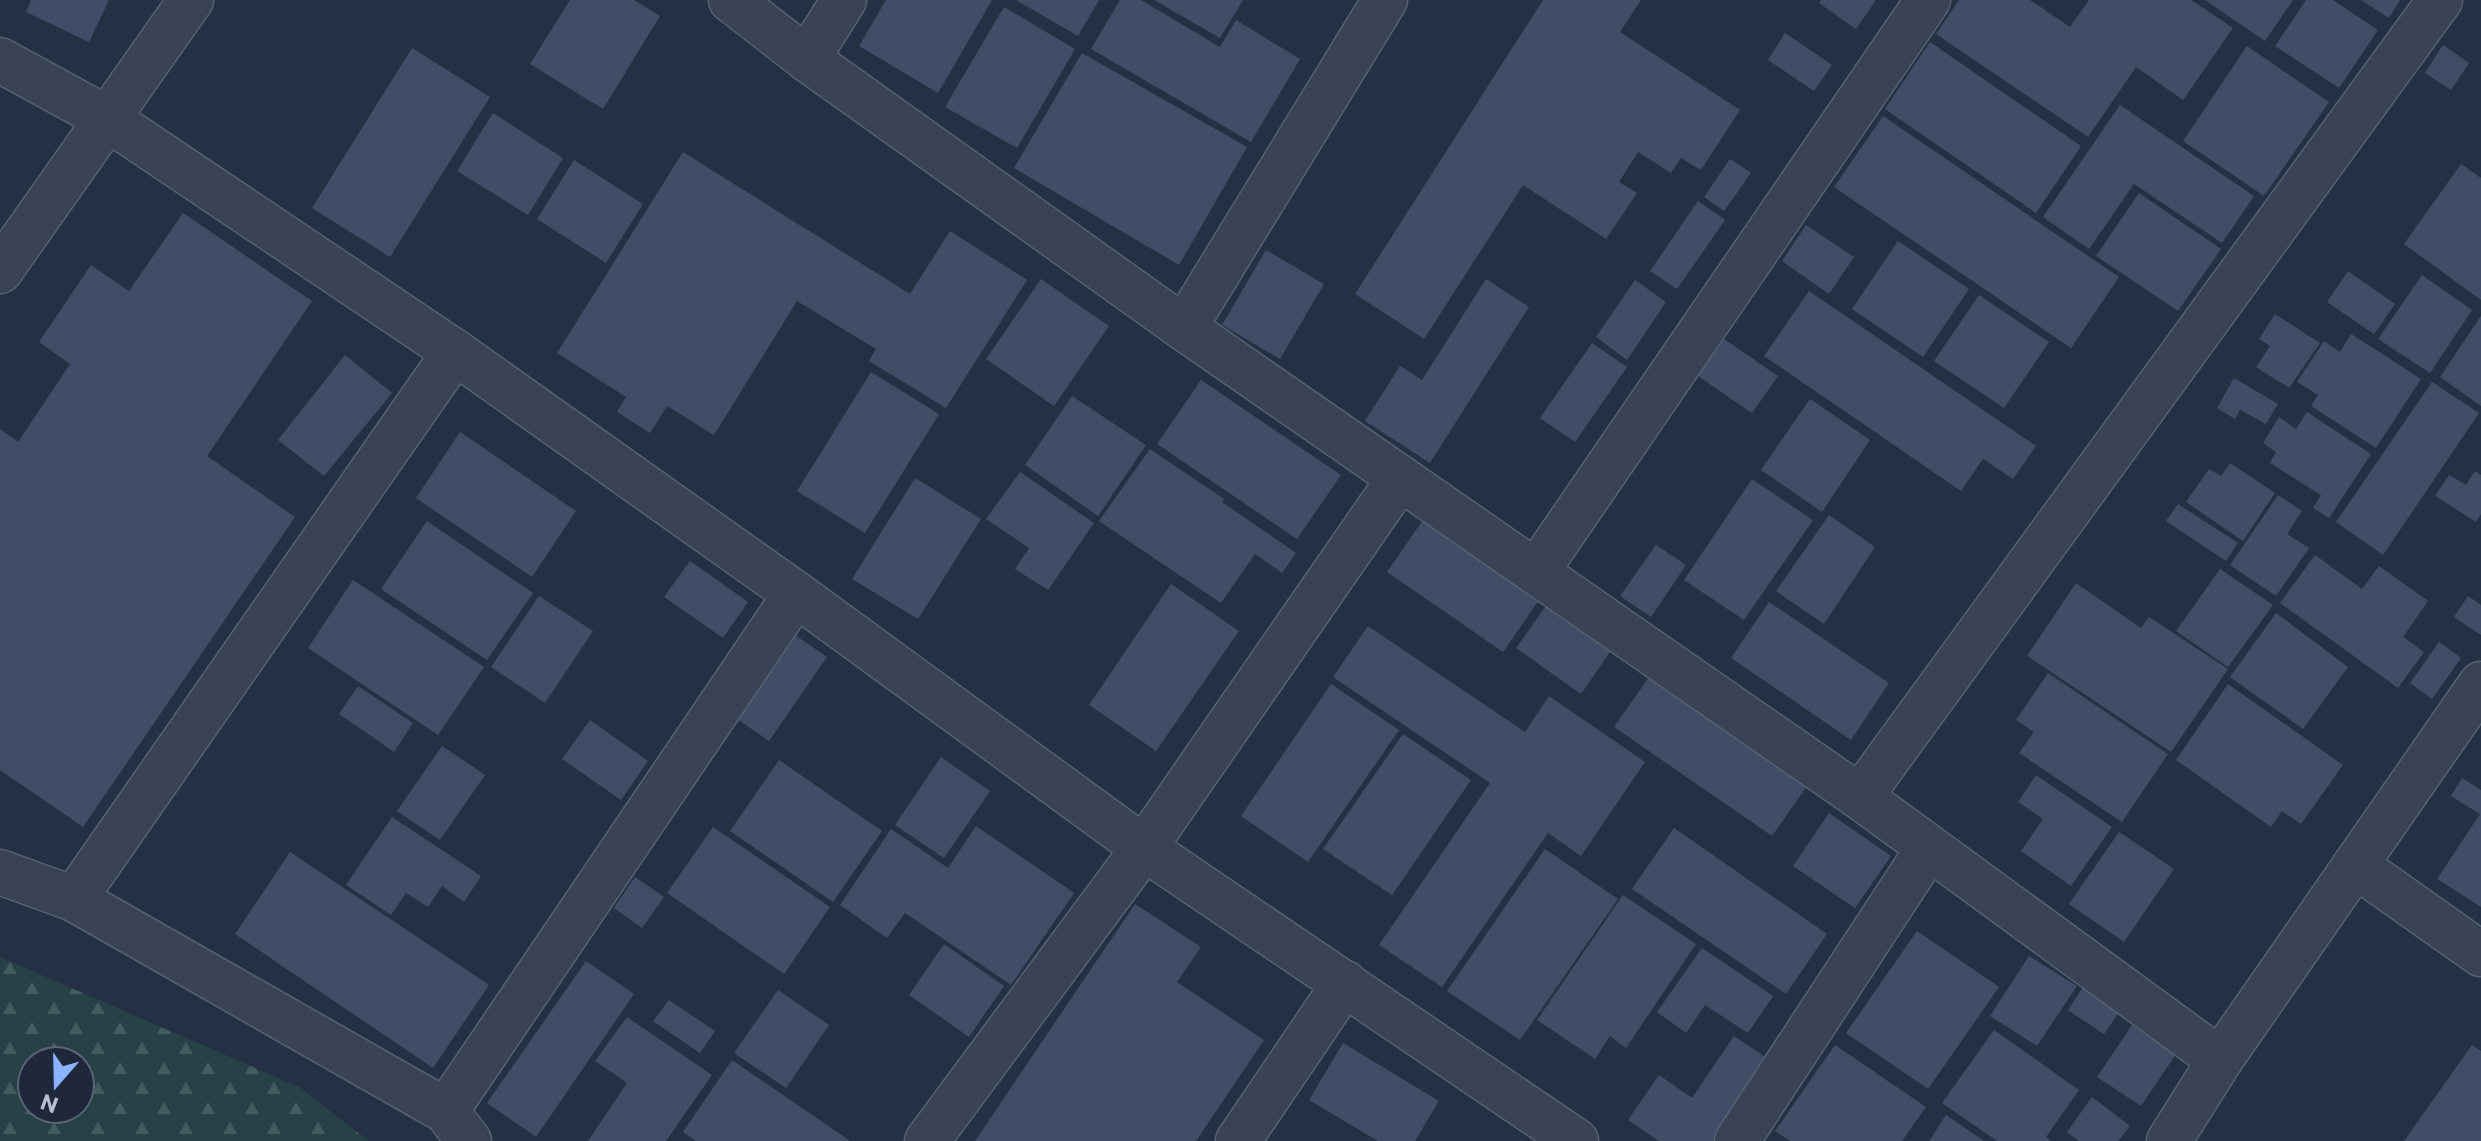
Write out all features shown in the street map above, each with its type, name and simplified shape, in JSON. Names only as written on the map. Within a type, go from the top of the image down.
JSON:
[{"type":"street","points":[[0,271],[191,0]]},
{"type":"street","points":[[731,0],[807,59],[1184,328],[1860,797],[2220,1060]]},
{"type":"street","points":[[807,59],[844,0]]},
{"type":"street","points":[[1184,328],[1385,0]]},
{"type":"street","points":[[1536,572],[1928,0]]},
{"type":"street","points":[[1860,797],[2440,0]]},
{"type":"street","points":[[0,60],[108,119],[455,352],[796,594],[1144,848],[1576,1141]]},
{"type":"street","points":[[74,899],[455,352]]},
{"type":"street","points":[[927,1141],[1144,848],[1400,478]]},
{"type":"street","points":[[0,872],[74,899],[457,1126],[796,594]]},
{"type":"street","points":[[2169,1141],[2220,1060],[2481,684]]},
{"type":"street","points":[[1737,1141],[1928,849]]},
{"type":"street","points":[[2355,865],[2481,954]]},
{"type":"street","points":[[1238,1141],[1345,983]]},
{"type":"green space","points":[[0,957],[299,1087],[369,1141],[0,1141]]},
{"type":"building","points":[[31,0],[109,0],[89,42],[26,12]]},
{"type":"building","points":[[570,0],[634,0],[660,16],[603,109],[530,64]]},
{"type":"building","points":[[886,0],[992,0],[938,93],[859,46]]},
{"type":"building","points":[[1016,0],[1099,0],[1078,36]]},
{"type":"building","points":[[1120,0],[1141,0],[1220,47],[1236,20],[1300,59],[1251,142],[1091,49]]},
{"type":"building","points":[[1154,0],[1243,0],[1220,38]]},
{"type":"building","points":[[1543,0],[1641,0],[1620,32],[1740,110],[1701,170],[1681,158],[1671,173],[1638,152],[1619,182],[1637,193],[1606,239],[1523,185],[1424,339],[1355,294]]},
{"type":"building","points":[[1821,0],[1876,0],[1856,29],[1819,3]]},
{"type":"building","points":[[1959,0],[2030,0],[2070,27],[2089,0],[2191,0],[2233,28],[2183,100],[2136,67],[2088,137],[1936,34]]},
{"type":"building","points":[[2205,0],[2293,0],[2265,41]]},
{"type":"building","points":[[2306,0],[2333,0],[2378,30],[2339,88],[2275,46]]},
{"type":"building","points":[[2361,0],[2400,0],[2389,18]]},
{"type":"building","points":[[1004,7],[1075,49],[1017,148],[945,107]]},
{"type":"building","points":[[1785,33],[1832,65],[1814,91],[1768,60]]},
{"type":"building","points":[[1930,42],[2081,146],[2036,213],[1885,109]]},
{"type":"building","points":[[2443,45],[2469,63],[2451,90],[2425,73]]},
{"type":"building","points":[[2247,46],[2329,102],[2264,196],[2183,141]]},
{"type":"building","points":[[412,48],[490,97],[390,257],[312,208]]},
{"type":"building","points":[[1082,53],[1247,147],[1179,265],[1014,168]]},
{"type":"building","points":[[2120,105],[2254,196],[2222,243],[2134,184],[2089,249],[2043,217]]},
{"type":"building","points":[[493,113],[563,158],[528,215],[457,171]]},
{"type":"building","points":[[1883,116],[2119,277],[2071,348],[1834,187]]},
{"type":"building","points":[[683,152],[910,294],[950,231],[1027,280],[946,408],[869,361],[876,349],[797,301],[714,435],[667,406],[650,433],[617,412],[626,397],[557,353]]},
{"type":"building","points":[[1730,159],[1751,173],[1724,211],[1704,197]]},
{"type":"building","points":[[574,160],[643,204],[606,263],[537,219]]},
{"type":"building","points":[[2461,164],[2481,178],[2481,300],[2404,244]]},
{"type":"building","points":[[2139,193],[2221,249],[2178,311],[2096,256]]},
{"type":"building","points":[[1698,201],[1725,220],[1677,289],[1650,271]]},
{"type":"building","points":[[183,213],[312,301],[207,456],[295,517],[83,827],[0,770],[0,429],[18,442],[70,364],[39,342],[91,265],[129,291]]},
{"type":"building","points":[[1806,225],[1854,257],[1829,294],[1782,261]]},
{"type":"building","points":[[1898,241],[1969,289],[1923,357],[1852,309]]},
{"type":"building","points":[[1266,250],[1324,284],[1280,359],[1222,325]]},
{"type":"building","points":[[2348,271],[2395,304],[2374,334],[2327,302]]},
{"type":"building","points":[[2422,275],[2472,310],[2430,373],[2378,339]]},
{"type":"building","points":[[1041,279],[1109,326],[1054,406],[986,359]]},
{"type":"building","points":[[1486,279],[1529,307],[1430,463],[1365,421],[1400,366],[1422,380]]},
{"type":"building","points":[[1635,280],[1666,302],[1627,360],[1596,337]]},
{"type":"building","points":[[1809,291],[2036,446],[2013,479],[1983,459],[1961,491],[1764,356]]},
{"type":"building","points":[[1979,295],[2049,342],[2004,408],[1934,361]]},
{"type":"building","points":[[2275,314],[2320,343],[2289,388],[2256,367],[2270,346],[2259,339]]},
{"type":"building","points":[[2481,316],[2481,406],[2440,377]]},
{"type":"building","points":[[2351,334],[2421,379],[2376,448],[2311,406],[2318,395],[2297,382],[2324,341],[2340,352]]},
{"type":"building","points":[[1724,339],[1778,376],[1752,413],[1698,376]]},
{"type":"building","points":[[1592,343],[1627,367],[1575,442],[1540,418]]},
{"type":"building","points":[[345,355],[392,393],[324,476],[278,440]]},
{"type":"building","points":[[871,372],[939,414],[865,533],[797,491]]},
{"type":"building","points":[[2234,378],[2278,404],[2266,424],[2240,410],[2235,419],[2217,408]]},
{"type":"building","points":[[1201,380],[1341,475],[1297,539],[1157,444]]},
{"type":"building","points":[[2432,382],[2479,413],[2383,555],[2336,522]]},
{"type":"building","points":[[1072,396],[1146,445],[1098,516],[1025,465]]},
{"type":"building","points":[[1810,399],[1870,440],[1822,512],[1761,470]]},
{"type":"building","points":[[2307,412],[2371,454],[2329,518],[2313,508],[2321,495],[2270,463],[2276,452],[2263,443],[2279,417],[2296,429]]},
{"type":"building","points":[[460,432],[576,511],[532,577],[416,498]]},
{"type":"building","points":[[1150,449],[1296,553],[1282,573],[1255,554],[1221,603],[1099,521]]},
{"type":"building","points":[[2230,463],[2275,493],[2243,541],[2186,502],[2209,469],[2221,476]]},
{"type":"building","points":[[2475,471],[2481,475],[2481,514],[2476,522],[2435,496],[2449,475],[2466,485]]},
{"type":"building","points":[[1020,472],[1094,523],[1048,590],[1015,569],[1029,548],[986,519]]},
{"type":"building","points":[[915,478],[981,519],[918,619],[852,579]]},
{"type":"building","points":[[1752,479],[1813,520],[1744,620],[1684,580]]},
{"type":"building","points":[[2278,495],[2302,511],[2287,534],[2309,548],[2276,596],[2230,565]]},
{"type":"building","points":[[2178,504],[2238,543],[2226,561],[2166,521]]},
{"type":"building","points":[[1829,515],[1875,547],[1824,624],[1776,591]]},
{"type":"building","points":[[1425,517],[1541,597],[1503,652],[1387,572]]},
{"type":"building","points":[[427,521],[533,593],[487,660],[381,589]]},
{"type":"building","points":[[1656,545],[1686,565],[1651,617],[1620,596]]},
{"type":"building","points":[[2315,555],[2362,589],[2379,566],[2428,601],[2403,637],[2424,652],[2398,688],[2280,603]]},
{"type":"building","points":[[690,561],[748,602],[723,638],[664,597]]},
{"type":"building","points":[[2220,569],[2273,605],[2228,667],[2176,631]]},
{"type":"building","points":[[353,580],[484,667],[438,735],[308,648]]},
{"type":"building","points":[[2076,583],[2141,628],[2149,617],[2228,669],[2171,752],[2027,656]]},
{"type":"building","points":[[1171,584],[1239,631],[1156,751],[1089,705]]},
{"type":"building","points":[[539,596],[593,631],[545,703],[491,667]]},
{"type":"building","points":[[2468,596],[2481,605],[2481,635],[2454,617]]},
{"type":"building","points":[[1769,602],[1889,683],[1851,740],[1731,658]]},
{"type":"building","points":[[1548,603],[1612,649],[1581,694],[1516,648]]},
{"type":"building","points":[[2276,613],[2348,667],[2303,729],[2230,677]]},
{"type":"building","points":[[1368,626],[1525,732],[1549,696],[1645,762],[1581,856],[1548,833],[1442,987],[1379,945],[1490,783],[1333,677]]},
{"type":"building","points":[[795,635],[827,657],[769,741],[737,719]]},
{"type":"building","points":[[2439,642],[2461,658],[2432,699],[2410,683]]},
{"type":"building","points":[[1654,670],[1812,779],[1772,836],[1614,727]]},
{"type":"building","points":[[2048,673],[2168,754],[2122,822],[2019,753],[2034,732],[2016,720]]},
{"type":"building","points":[[1331,684],[1399,730],[1308,862],[1241,816]]},
{"type":"building","points":[[2228,684],[2343,765],[2301,824],[2282,811],[2271,827],[2176,760]]},
{"type":"building","points":[[358,686],[413,723],[394,752],[339,714]]},
{"type":"building","points":[[590,720],[648,761],[621,800],[562,759]]},
{"type":"building","points":[[1403,734],[1471,780],[1392,895],[1323,849]]},
{"type":"building","points":[[442,746],[485,775],[440,840],[397,811]]},
{"type":"building","points":[[941,757],[990,791],[944,858],[895,825]]},
{"type":"building","points":[[779,760],[882,831],[833,902],[730,831]]},
{"type":"building","points":[[2036,775],[2112,827],[2071,886],[2021,851],[2043,819],[2018,802]]},
{"type":"building","points":[[2462,778],[2481,790],[2481,907],[2437,879],[2480,814],[2451,796]]},
{"type":"building","points":[[1829,813],[1891,856],[1855,908],[1793,866]]},
{"type":"building","points":[[392,817],[481,876],[464,902],[442,886],[428,907],[406,893],[391,915],[346,885]]},
{"type":"building","points":[[976,826],[1074,893],[1011,985],[905,913],[887,938],[840,905],[891,829],[948,868]]},
{"type":"building","points":[[713,827],[830,907],[784,974],[667,893]]},
{"type":"building","points":[[1674,828],[1827,934],[1786,994],[1632,889]]},
{"type":"building","points":[[2119,832],[2174,869],[2124,942],[2069,904]]},
{"type":"building","points":[[1545,849],[1618,899],[1520,1040],[1447,991]]},
{"type":"building","points":[[290,852],[489,985],[433,1068],[235,934]]},
{"type":"building","points":[[635,877],[664,897],[642,928],[614,908]]},
{"type":"building","points":[[1623,895],[1696,944],[1626,1048],[1610,1036],[1595,1059],[1537,1020]]},
{"type":"building","points":[[1135,904],[1201,947],[1177,982],[1264,1040],[1196,1141],[975,1141]]},
{"type":"building","points":[[1917,931],[1999,987],[1928,1089],[1846,1033]]},
{"type":"building","points":[[944,944],[1004,986],[969,1037],[909,995]]},
{"type":"building","points":[[1702,948],[1773,996],[1748,1033],[1705,1005],[1686,1033],[1657,1012]]},
{"type":"building","points":[[2029,956],[2077,986],[2037,1046],[1990,1016]]},
{"type":"building","points":[[586,961],[634,994],[536,1137],[487,1103]]},
{"type":"building","points":[[2083,987],[2120,1011],[2104,1034],[2068,1010]]},
{"type":"building","points":[[778,990],[829,1025],[786,1088],[734,1053]]},
{"type":"building","points":[[669,1000],[715,1031],[700,1053],[653,1021]]},
{"type":"building","points":[[627,1017],[712,1075],[666,1141],[588,1141],[627,1083],[595,1061]]},
{"type":"building","points":[[2132,1025],[2176,1054],[2141,1106],[2097,1077]]},
{"type":"building","points":[[1994,1030],[2079,1090],[2046,1137],[2051,1141],[1997,1141],[1942,1103]]},
{"type":"building","points":[[1734,1036],[1768,1059],[1713,1141],[1659,1141],[1628,1120],[1659,1075],[1692,1098]]},
{"type":"building","points":[[1343,1043],[1439,1101],[1415,1141],[1378,1141],[1309,1100]]},
{"type":"building","points":[[1835,1045],[1926,1107],[1902,1141],[1790,1141],[1775,1131]]},
{"type":"building","points":[[2472,1045],[2481,1051],[2481,1141],[2404,1141]]},
{"type":"building","points":[[732,1060],[850,1141],[696,1141],[683,1132]]},
{"type":"building","points":[[2092,1097],[2130,1126],[2118,1141],[2079,1141],[2067,1132]]},
{"type":"building","points":[[1946,1115],[1984,1141],[1929,1141]]}]
